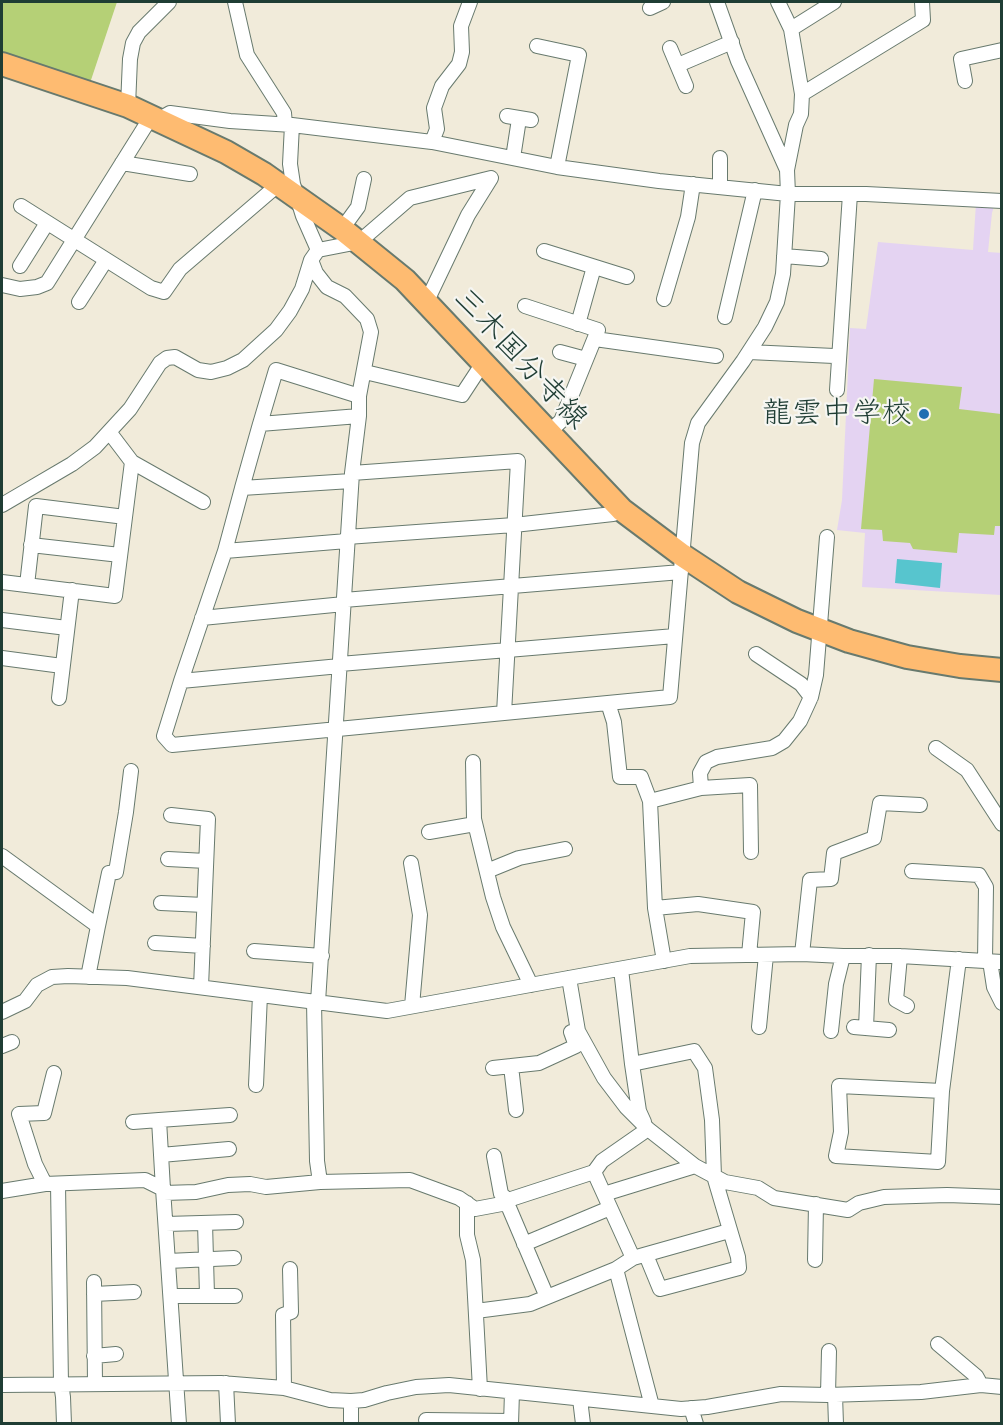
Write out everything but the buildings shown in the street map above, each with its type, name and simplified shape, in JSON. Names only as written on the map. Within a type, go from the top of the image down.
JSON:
[{"type":"main road","name":"三木国分寺線","points":[[2,64],[128,106],[226,152],[279,184],[350,236],[405,280],[622,510],[681,563],[738,592],[849,641],[907,657],[1002,670]]},
{"type":"street","points":[[128,106],[133,43],[139,32],[169,2]]},
{"type":"street","points":[[234,2],[247,55],[284,112],[288,125],[293,184],[314,255],[316,273],[327,287],[345,296],[367,319],[371,332],[359,396],[359,416],[351,477],[322,956],[316,1002],[317,1161],[320,1182]]},
{"type":"street","points":[[432,142],[437,129],[434,108],[442,86],[459,64],[462,52],[461,26],[470,2]]},
{"type":"street","points":[[717,2],[787,170]]},
{"type":"street","points":[[359,396],[276,370],[225,551],[164,736],[172,745],[670,697],[692,443],[698,423],[765,327],[777,302],[783,274],[788,194],[787,170],[796,125],[801,114],[802,94],[791,29],[778,2]]},
{"type":"street","points":[[791,29],[834,2]]},
{"type":"street","points":[[802,94],[922,20],[922,2]]},
{"type":"street","points":[[678,65],[732,42]]},
{"type":"street","points":[[537,46],[579,55],[557,167]]},
{"type":"street","points":[[670,48],[686,86]]},
{"type":"street","points":[[965,81],[961,58],[1002,50]]},
{"type":"street","points":[[2,285],[20,289],[47,283],[122,163],[154,119],[170,113],[432,142],[557,167],[720,187],[788,194],[850,194],[1002,201]]},
{"type":"street","points":[[513,158],[519,118]]},
{"type":"street","points":[[720,158],[720,187]]},
{"type":"street","points":[[122,163],[190,174]]},
{"type":"street","points":[[2,505],[72,464],[95,447],[130,409],[160,363],[167,358],[176,357],[198,370],[211,372],[243,360],[258,348],[276,330],[290,311],[302,289],[314,255],[350,236],[410,198],[491,178],[468,215],[426,303]]},
{"type":"street","points":[[350,236],[364,179]]},
{"type":"street","points":[[21,206],[151,288],[164,292],[180,269],[279,184]]},
{"type":"street","points":[[664,299],[688,218],[693,184]]},
{"type":"street","points":[[725,317],[755,190]]},
{"type":"street","points":[[837,390],[850,194]]},
{"type":"street","points":[[20,266],[47,223]]},
{"type":"street","points":[[544,251],[627,277]]},
{"type":"street","points":[[784,256],[821,259]]},
{"type":"street","points":[[79,303],[106,260]]},
{"type":"street","points":[[578,324],[594,267]]},
{"type":"street","points":[[525,306],[598,330],[561,420],[548,433]]},
{"type":"street","points":[[595,339],[716,356]]},
{"type":"street","points":[[560,352],[586,359]]},
{"type":"street","points":[[749,352],[834,356]]},
{"type":"street","points":[[364,372],[462,395],[483,363]]},
{"type":"street","points":[[260,424],[359,416]]},
{"type":"street","points":[[110,432],[132,462],[203,502]]},
{"type":"street","points":[[242,488],[518,461],[504,714]]},
{"type":"street","points":[[2,582],[116,596],[132,462]]},
{"type":"street","points":[[27,585],[36,506],[36,500],[28,489]]},
{"type":"street","points":[[36,506],[125,517]]},
{"type":"street","points":[[225,551],[514,525],[613,514],[622,510]]},
{"type":"street","points":[[701,788],[700,773],[706,762],[717,757],[772,748],[784,741],[800,721],[811,697],[816,675],[827,537]]},
{"type":"street","points":[[32,545],[120,555]]},
{"type":"street","points":[[202,618],[511,586],[681,563]]},
{"type":"street","points":[[59,698],[72,590]]},
{"type":"street","points":[[2,620],[67,628]]},
{"type":"street","points":[[181,681],[675,636]]},
{"type":"street","points":[[756,654],[801,684],[811,697]]},
{"type":"street","points":[[2,658],[62,666]]},
{"type":"street","points":[[608,703],[614,722],[620,777],[641,777],[650,801],[655,908],[664,961]]},
{"type":"street","points":[[936,748],[967,770],[1002,824]]},
{"type":"street","points":[[473,762],[475,824],[503,927],[531,985]]},
{"type":"street","points":[[88,977],[109,873],[116,872],[131,771]]},
{"type":"street","points":[[650,801],[701,788],[750,784],[751,852]]},
{"type":"street","points":[[802,954],[805,881],[837,879],[834,853],[874,838],[880,803],[920,805]]},
{"type":"street","points":[[171,815],[208,819],[201,987]]},
{"type":"street","points":[[429,832],[475,824]]},
{"type":"street","points":[[487,870],[519,858],[566,849]]},
{"type":"street","points":[[2,856],[98,926]]},
{"type":"street","points":[[168,859],[206,861]]},
{"type":"street","points":[[411,863],[420,915],[412,1006]]},
{"type":"street","points":[[912,871],[979,874],[986,887],[994,987],[1002,1003]]},
{"type":"street","points":[[161,903],[204,905]]},
{"type":"street","points":[[655,908],[698,904],[753,912],[748,955]]},
{"type":"street","points":[[155,943],[202,946]]},
{"type":"street","points":[[254,951],[322,956]]},
{"type":"street","points":[[759,1027],[753,1006],[766,955]]},
{"type":"street","points":[[2,1012],[25,1000],[38,985],[52,977],[127,978],[387,1011],[690,956],[869,955],[992,962]]},
{"type":"street","points":[[869,955],[860,1027],[889,1030]]},
{"type":"street","points":[[831,1031],[836,984],[843,956]]},
{"type":"street","points":[[900,956],[897,1000],[907,1006]]},
{"type":"street","points":[[942,1091],[839,1086],[841,1132],[836,1156],[938,1162],[942,1091],[959,960]]},
{"type":"street","points":[[621,969],[639,1111],[648,1129]]},
{"type":"street","points":[[493,1068],[539,1063],[576,1046],[571,1035],[565,979]]},
{"type":"street","points":[[565,979],[583,1042],[604,1078],[626,1107],[648,1129],[695,1166],[725,1182],[758,1188],[774,1198],[848,1210],[859,1203],[884,1197],[947,1195],[1002,1197]]},
{"type":"street","points":[[256,1085],[260,995]]},
{"type":"street","points":[[594,1172],[610,1208],[660,1289],[739,1268],[738,1257],[714,1176],[712,1120],[705,1068],[694,1050],[632,1064]]},
{"type":"street","points":[[511,1066],[516,1110]]},
{"type":"street","points":[[54,1073],[44,1113],[19,1113],[35,1164],[51,1184],[64,1424]]},
{"type":"street","points":[[133,1122],[230,1114]]},
{"type":"street","points":[[159,1120],[179,1424]]},
{"type":"street","points":[[2,1191],[51,1184],[146,1180],[164,1191],[196,1192],[228,1185],[250,1184],[266,1187],[320,1182],[410,1180],[459,1198],[475,1209],[508,1201],[594,1172],[602,1161],[648,1129]]},
{"type":"street","points":[[162,1155],[229,1149]]},
{"type":"street","points":[[494,1156],[501,1194],[508,1201],[547,1297]]},
{"type":"street","points":[[604,1194],[695,1166]]},
{"type":"street","points":[[467,1203],[467,1235],[473,1260],[480,1389]]},
{"type":"street","points":[[815,1260],[816,1203]]},
{"type":"street","points":[[525,1244],[610,1208]]},
{"type":"street","points":[[166,1224],[236,1222]]},
{"type":"street","points":[[205,1223],[207,1296]]},
{"type":"street","points":[[476,1311],[530,1304],[616,1269],[639,1256],[729,1231]]},
{"type":"street","points":[[168,1261],[234,1258]]},
{"type":"street","points":[[284,1388],[284,1315],[291,1312],[290,1269]]},
{"type":"street","points":[[616,1269],[652,1406]]},
{"type":"street","points":[[94,1384],[94,1288],[134,1292]]},
{"type":"street","points":[[171,1296],[235,1296]]},
{"type":"street","points":[[938,1344],[976,1376],[981,1385]]},
{"type":"street","points":[[829,1351],[831,1395],[836,1424]]},
{"type":"street","points":[[94,1356],[116,1354]]},
{"type":"street","points":[[2,1384],[226,1383],[284,1388],[330,1400],[351,1401],[416,1387],[449,1385],[691,1408],[781,1394],[921,1392],[981,1385],[1002,1387]]},
{"type":"street","points":[[226,1383],[228,1424]]},
{"type":"street","points":[[426,1420],[511,1422],[512,1392]]},
{"type":"street","points":[[580,1399],[583,1424]]},
{"type":"street","points":[[351,1401],[351,1424]]},
{"type":"street","points":[[691,1408],[696,1424]]},
{"type":"shaded area","name":"龍雲中学校","points":[[976,203],[995,203],[988,252],[1002,253],[1001,595],[862,587],[865,533],[837,530],[842,500],[850,328],[866,329],[878,242],[973,250]]},
{"type":"green space","points":[[2,2],[117,2],[90,83],[2,54]]},
{"type":"green space","points":[[874,379],[962,387],[959,409],[1001,414],[1001,526],[995,526],[994,535],[959,533],[957,553],[913,549],[910,543],[883,541],[882,530],[861,529]]},
{"type":"water","points":[[897,559],[942,563],[940,588],[895,583]]},
{"type":"place","name":"龍雲中学校","points":[[924,414]]}]
